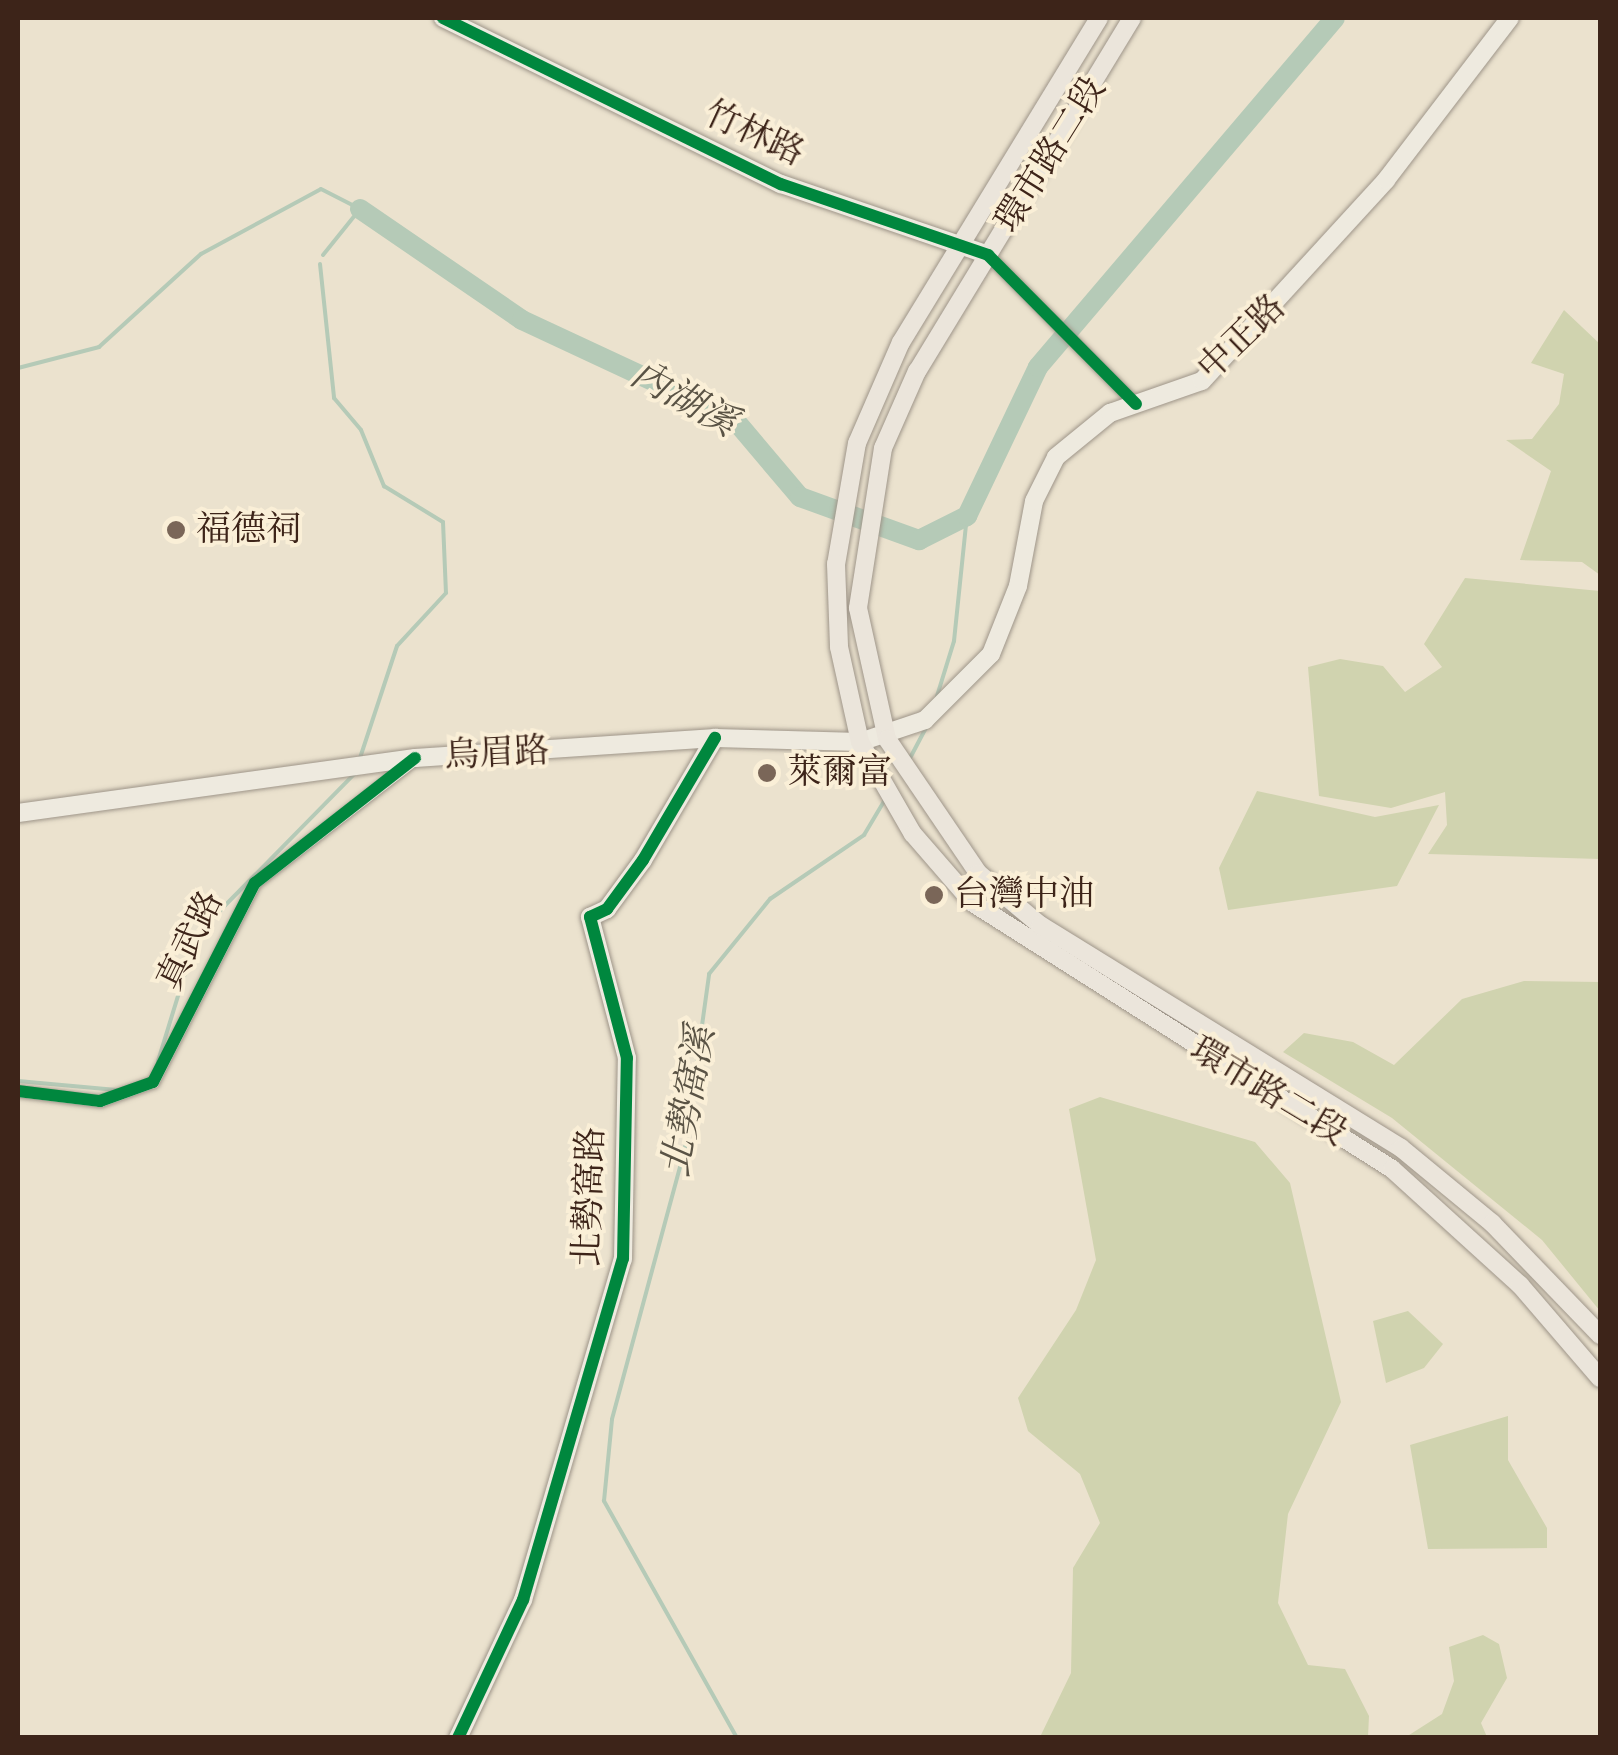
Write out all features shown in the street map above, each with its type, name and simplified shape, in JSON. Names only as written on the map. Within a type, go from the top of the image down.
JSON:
[{"type":"main road","name":"竹林路","points":[[444,18],[781,184],[988,256]]},
{"type":"main road","name":"環市路二段","points":[[1099,18],[901,342],[857,444],[836,564],[838,647],[860,742],[913,834],[973,903],[1392,1169],[1520,1285],[1600,1378]]},
{"type":"main road","name":"環市路二段","points":[[1132,18],[988,256],[883,448],[860,574],[868,671],[887,738],[933,818],[978,873],[1040,925],[1401,1148],[1492,1223],[1600,1336]]},
{"type":"main road","name":"中正路","points":[[860,742],[887,738],[956,698],[992,654],[1010,611],[1034,501],[1056,457],[1088,426],[1202,380],[1283,300],[1510,18]]},
{"type":"main road","name":"烏眉路","points":[[18,813],[415,758],[715,738],[860,742]]},
{"type":"main road","name":"北勢窩路","points":[[458,1738],[523,1600],[623,1259],[627,1058],[590,917],[607,910],[643,860],[715,738]]},
{"type":"street","name":"竹林路","points":[[988,256],[1039,297],[1099,368],[1136,404]]},
{"type":"street","name":"真武路","points":[[18,1092],[100,1101],[153,1082],[231,914],[255,883],[415,758]]},
{"type":"green space","points":[[1564,310],[1600,344],[1600,575],[1582,562],[1520,560],[1551,471],[1506,440],[1532,439],[1559,404],[1564,374],[1531,363]]},
{"type":"green space","points":[[1465,578],[1600,591],[1600,859],[1428,854],[1447,825],[1445,792],[1391,808],[1319,796],[1308,667],[1340,659],[1383,666],[1405,692],[1442,667],[1424,644]]},
{"type":"green space","points":[[1257,791],[1375,817],[1439,805],[1397,886],[1228,910],[1219,868]]},
{"type":"green space","points":[[1524,981],[1600,982],[1600,1311],[1542,1240],[1392,1118],[1283,1052],[1304,1033],[1353,1042],[1394,1065],[1462,999]]},
{"type":"green space","points":[[1100,1097],[1255,1142],[1290,1183],[1341,1402],[1288,1514],[1278,1603],[1308,1665],[1345,1669],[1369,1716],[1368,1737],[1040,1737],[1071,1673],[1073,1568],[1100,1523],[1080,1474],[1028,1431],[1018,1398],[1076,1310],[1096,1260],[1069,1109]]},
{"type":"green space","points":[[1408,1311],[1443,1344],[1424,1368],[1386,1383],[1373,1321]]},
{"type":"green space","points":[[1508,1416],[1508,1460],[1547,1528],[1547,1548],[1428,1549],[1410,1445]]},
{"type":"green space","points":[[1483,1635],[1499,1644],[1507,1678],[1481,1723],[1487,1737],[1406,1737],[1442,1714],[1454,1681],[1449,1647]]},
{"type":"waterway","name":"內湖溪","points":[[360,209],[522,320],[734,419],[800,497],[919,540],[967,516],[1038,367],[1335,18]]},
{"type":"waterway","name":"內湖溪","points":[[18,368],[99,347],[201,254],[321,189],[360,209],[323,255]]},
{"type":"waterway","points":[[320,264],[334,398],[361,430],[384,486],[443,522],[446,593],[397,646],[360,758]]},
{"type":"waterway","name":"北勢窩溪","points":[[937,696],[954,641],[967,516]]},
{"type":"waterway","name":"北勢窩溪","points":[[909,760],[928,724]]},
{"type":"waterway","points":[[158,1061],[197,934],[356,772]]},
{"type":"waterway","name":"北勢窩溪","points":[[737,1738],[604,1501],[612,1419],[685,1148],[709,974],[770,899],[864,835],[886,798]]},
{"type":"waterway","points":[[18,1081],[117,1090]]},
{"type":"cycle path","points":[[443,18],[781,184],[988,255],[1136,404]]},
{"type":"cycle path","points":[[458,1738],[523,1600],[623,1259],[627,1058],[590,917],[607,909],[643,860],[715,738]]},
{"type":"cycle path","points":[[18,1091],[100,1101],[153,1082],[255,883],[415,758]]},
{"type":"place","name":"福德祠","points":[[176,530]]},
{"type":"place","name":"萊爾富","points":[[767,773]]},
{"type":"place","name":"台灣中油","points":[[934,895]]}]
